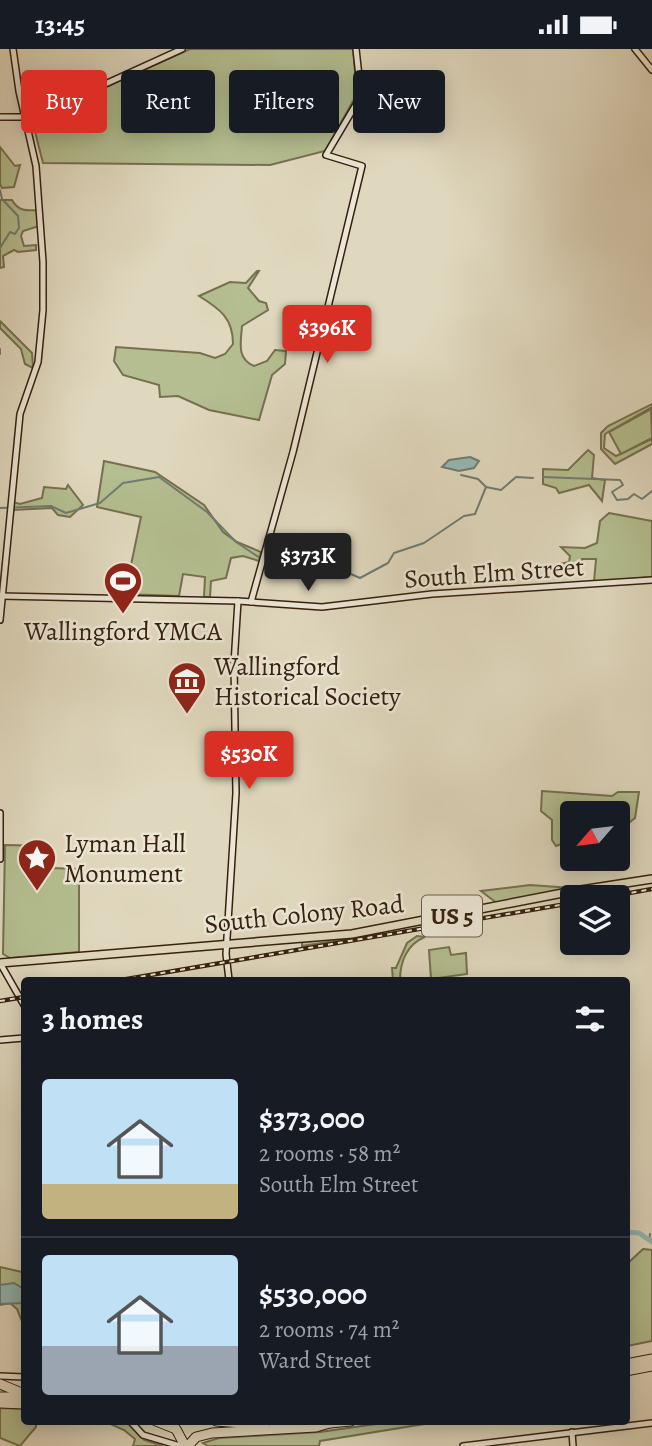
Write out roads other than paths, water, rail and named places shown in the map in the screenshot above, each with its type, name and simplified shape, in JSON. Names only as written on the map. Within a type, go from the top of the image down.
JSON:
[{"type":"highway","points":[[630,1363],[652,1359]]},
{"type":"highway","points":[[630,1370],[652,1366]]},
{"type":"highway","points":[[0,1384],[21,1394]]},
{"type":"highway","points":[[0,1397],[21,1396]]},
{"type":"highway","points":[[0,1403],[21,1404]]},
{"type":"highway","points":[[166,1425],[176,1429],[182,1446],[197,1437],[212,1433],[320,1425]]},
{"type":"main road","points":[[13,49],[21,91]]},
{"type":"main road","points":[[107,82],[182,49]]},
{"type":"main road","points":[[251,602],[293,451],[362,166],[326,155],[358,101],[360,85],[356,49]]},
{"type":"main road","points":[[635,49],[652,70]]},
{"type":"main road","points":[[0,117],[21,118]]},
{"type":"main road","points":[[0,620],[20,414],[38,362],[43,310],[40,212],[35,156],[30,133]]},
{"type":"main road","name":"South Elm Street","points":[[1,596],[238,601],[331,607],[416,596],[652,580]]},
{"type":"main road","points":[[229,977],[227,944],[236,793],[234,664],[238,601]]},
{"type":"main road","points":[[0,813],[0,859]]},
{"type":"main road","name":"South Colony Road","points":[[0,963],[370,931],[568,892],[652,879]]},
{"type":"main road","points":[[0,963],[21,1000]]},
{"type":"main road","points":[[0,1040],[21,1038]]},
{"type":"main road","points":[[0,1376],[21,1377]]},
{"type":"main road","points":[[463,1446],[652,1423]]},
{"type":"main road","points":[[134,1425],[143,1435],[182,1446]]},
{"type":"main road","points":[[572,1432],[573,1446]]},
{"type":"water","points":[[470,457],[479,461],[474,468],[459,471],[442,467],[449,460]]},
{"type":"water","points":[[14,1283],[21,1287],[21,1303],[0,1304],[0,1285]]},
{"type":"waterway","points":[[0,190],[2,199],[18,216],[19,228],[15,234],[10,232],[0,248]]},
{"type":"waterway","points":[[0,349],[0,354]]},
{"type":"waterway","points":[[461,475],[478,479],[486,487]]},
{"type":"waterway","points":[[0,508],[51,506],[66,513],[100,503],[123,483],[159,477],[207,512],[236,542],[260,558],[277,562],[293,554],[305,554],[360,578],[388,563],[394,553],[424,543],[464,516],[475,514],[486,487],[501,490],[516,477],[533,478]]},
{"type":"waterway","points":[[543,477],[620,480],[623,485],[612,492],[617,500],[628,499],[634,494],[642,499],[652,491]]},
{"type":"waterway","points":[[630,1232],[639,1233],[652,1242]]},
{"type":"waterway","points":[[649,1241],[650,1234]]},
{"type":"railway","points":[[630,893],[652,889]]},
{"type":"railway","points":[[139,977],[560,905]]},
{"type":"railway","points":[[0,1001],[21,998]]},
{"type":"place","name":"Wallingford YMCA","points":[[123,615]]},
{"type":"place","name":"Wallingford Historical Society","points":[[187,715]]},
{"type":"place","name":"Lyman Hall Monument","points":[[37,892]]}]
